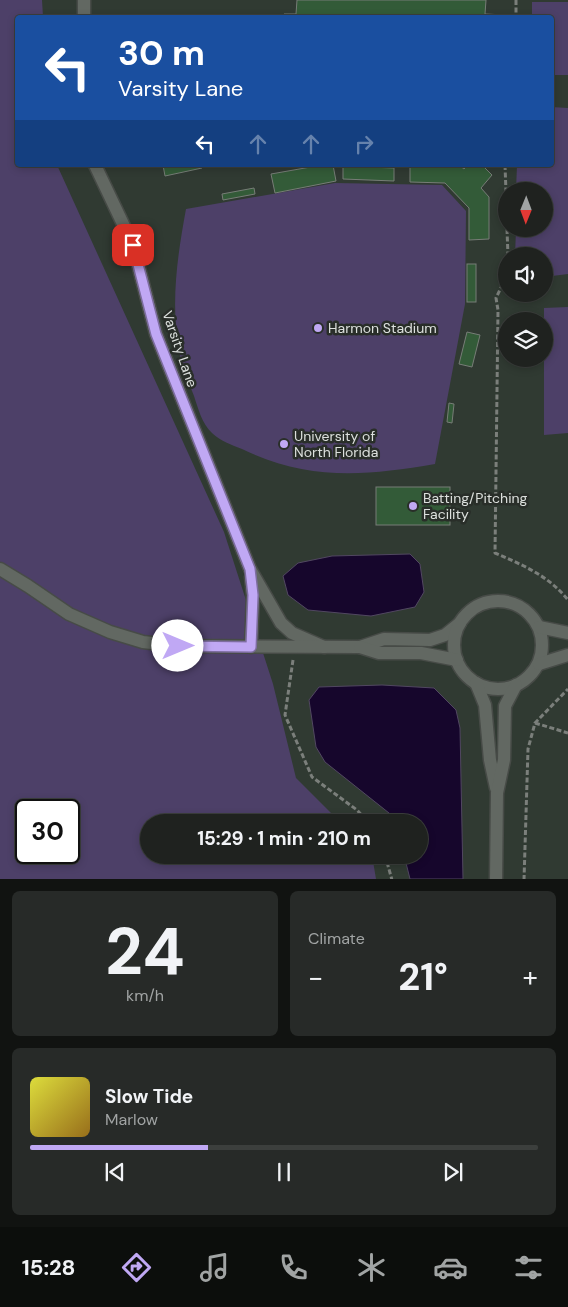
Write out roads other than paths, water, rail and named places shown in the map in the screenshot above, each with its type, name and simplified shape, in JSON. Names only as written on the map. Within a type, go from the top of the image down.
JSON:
[{"type":"street","points":[[84,0],[84,15]]},
{"type":"street","name":"Varsity Lane","points":[[96,167],[133,245],[156,334],[250,569],[281,623],[292,633],[324,647]]},
{"type":"street","points":[[0,569],[69,614],[110,632],[143,642],[178,646],[360,647],[384,639],[430,640],[445,635],[475,607],[498,600],[521,607],[531,615],[539,627],[543,646],[539,664],[529,677],[516,685],[502,689],[476,683],[467,676],[457,660],[454,641],[460,623]]},
{"type":"street","name":"Varsity Lane","points":[[250,569],[253,595],[251,647]]},
{"type":"street","points":[[539,627],[568,634]]},
{"type":"street","points":[[360,647],[379,654],[421,653],[457,660]]},
{"type":"street","points":[[539,664],[568,655]]},
{"type":"street","points":[[476,683],[485,705],[490,760],[497,793]]},
{"type":"street","points":[[496,879],[497,793],[504,760],[505,706],[516,685]]},
{"type":"place","name":"Harmon Stadium","points":[[318,328]]},
{"type":"place","name":"University of North Florida","points":[[284,444]]},
{"type":"place","name":"Batting/Pitching Facility","points":[[413,506]]}]
